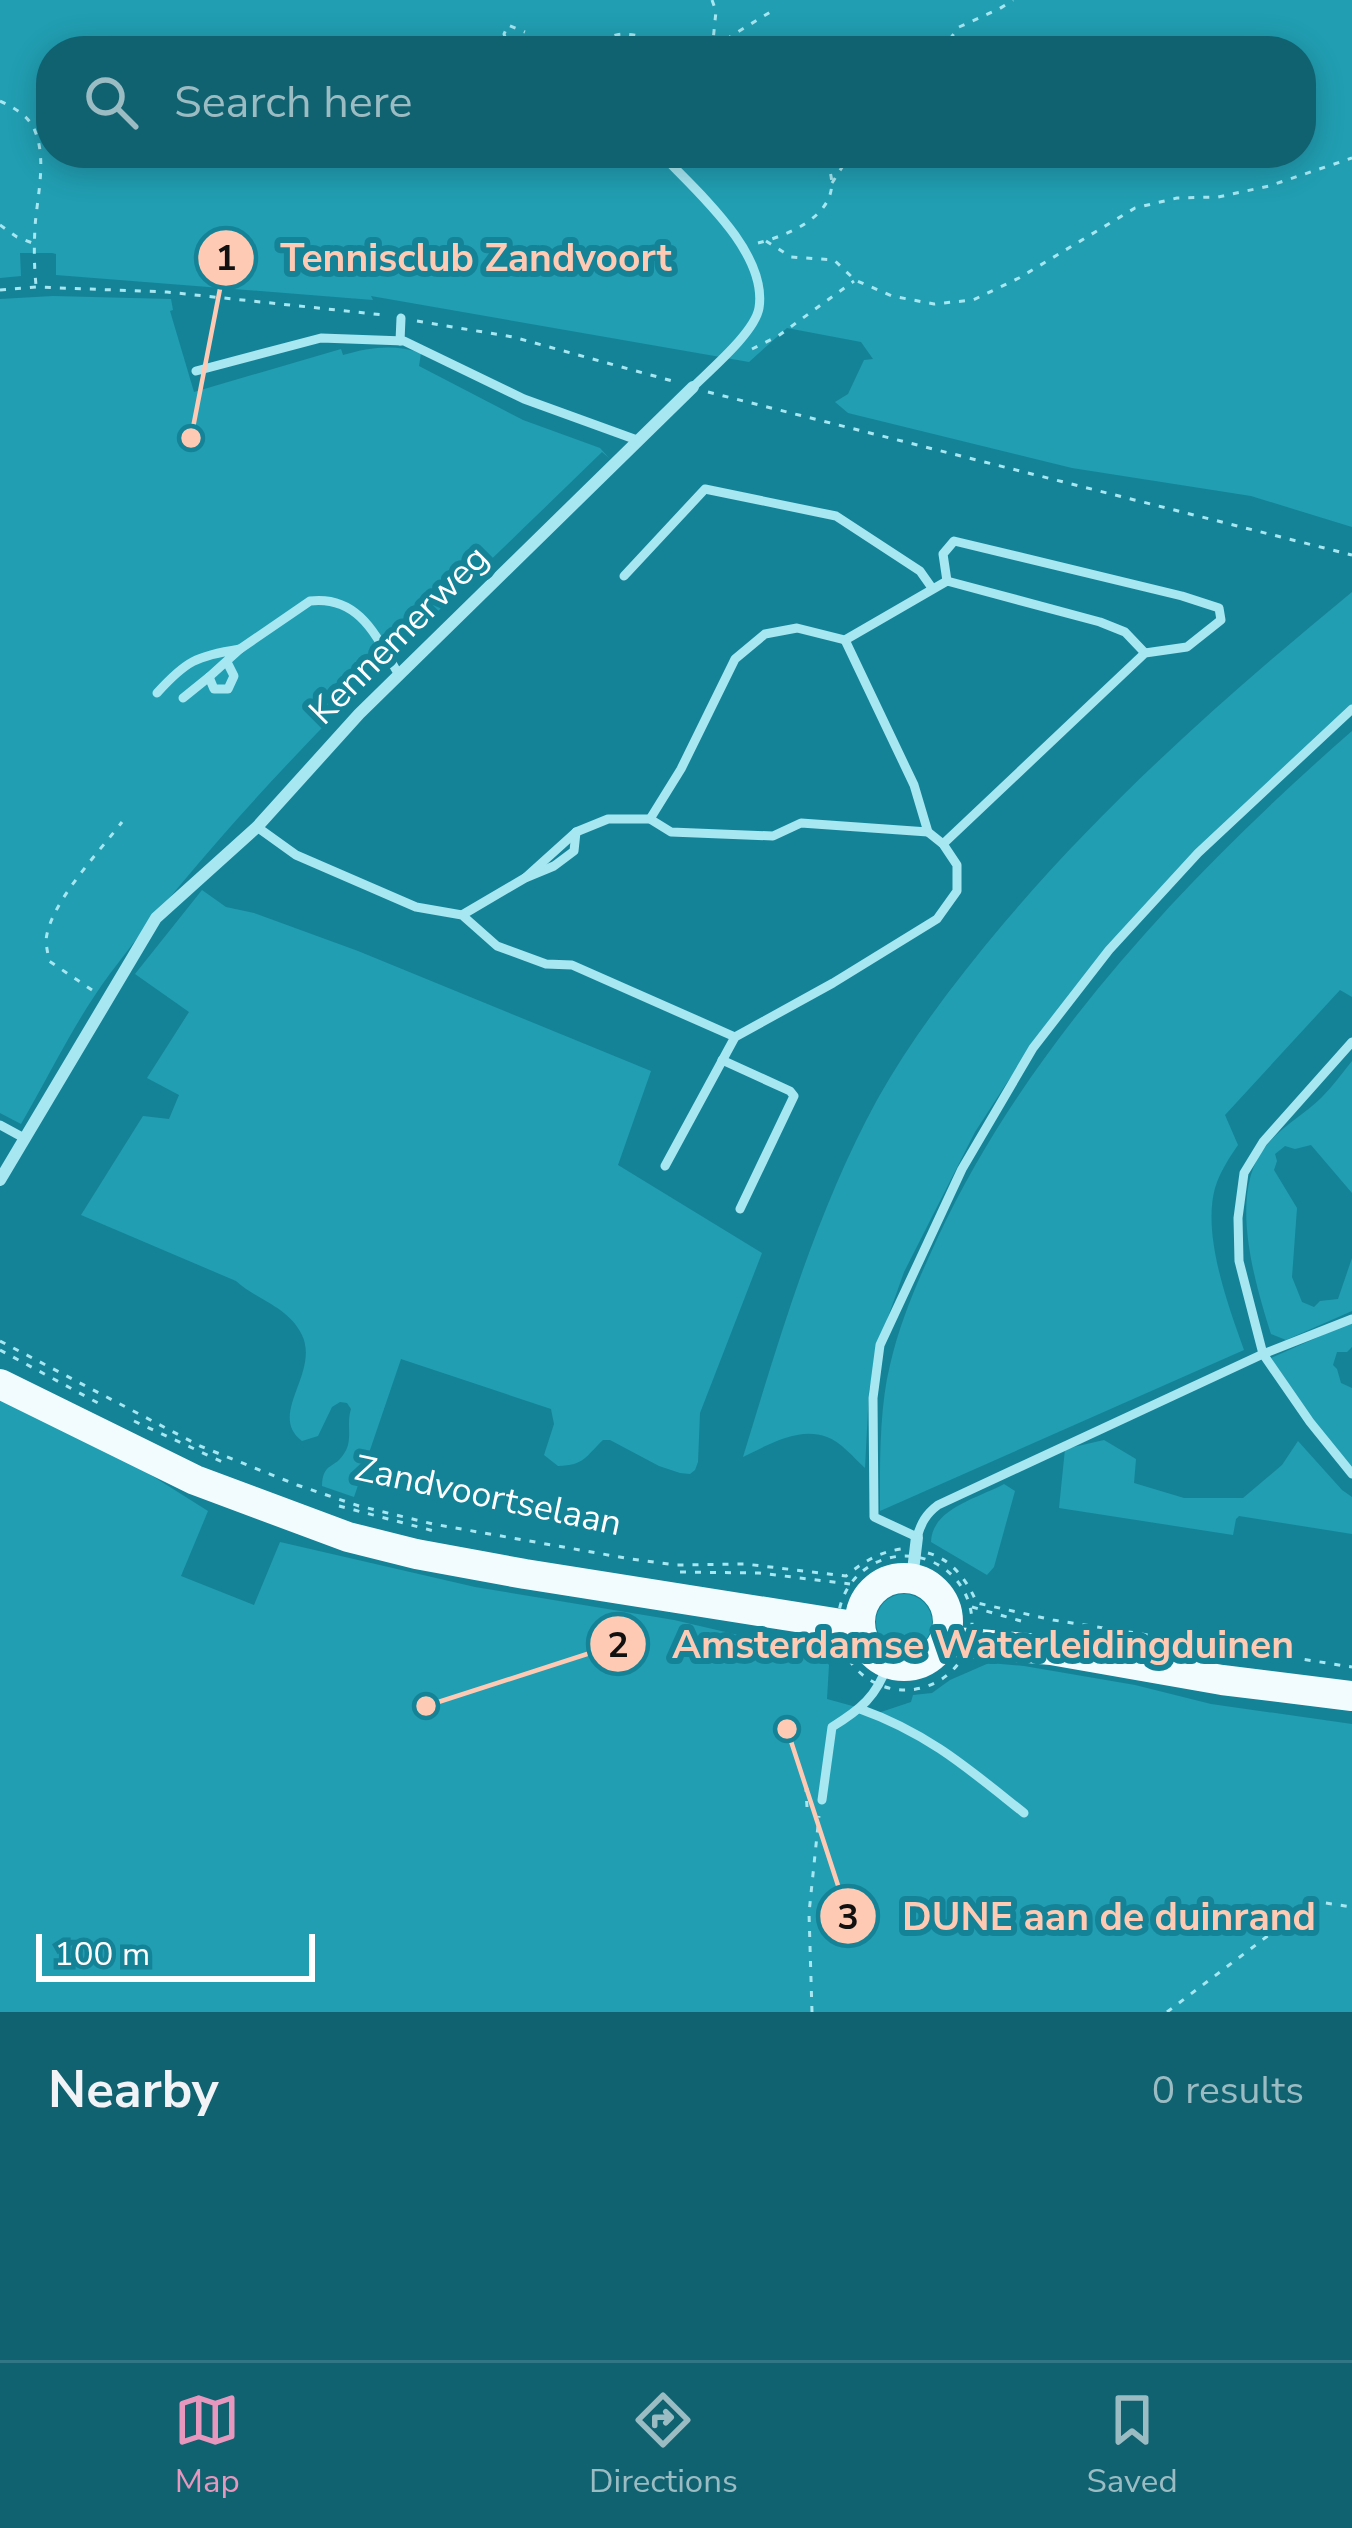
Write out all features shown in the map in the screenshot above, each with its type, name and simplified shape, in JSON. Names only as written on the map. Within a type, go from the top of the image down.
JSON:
[{"type":"main road","name":"Zandvoortselaan","points":[[0,1366],[52,1408]]},
{"type":"main road","name":"Zandvoortselaan","points":[[0,1384],[195,1480],[348,1537],[416,1554],[675,1599],[857,1605]]},
{"type":"main road","points":[[915,1555],[927,1584],[939,1595],[946,1629],[931,1657],[903,1666],[888,1664],[869,1650],[857,1605],[877,1587],[897,1578],[915,1555]]},
{"type":"main road","points":[[946,1629],[1183,1674],[1352,1696]]},
{"type":"street","name":"Kennemerweg","points":[[0,1180],[156,918],[257,827],[359,714],[693,387]]},
{"type":"lane","name":"Kennemerweg","points":[[674,168],[748,254],[758,282],[759,309],[751,325],[693,387]]},
{"type":"lane","points":[[400,341],[401,318]]},
{"type":"lane","points":[[196,371],[321,338],[400,341],[524,399],[637,440]]},
{"type":"lane","points":[[624,576],[705,489],[836,516],[920,571],[932,588]]},
{"type":"lane","points":[[943,844],[1145,652],[1187,647],[1221,620],[1219,608],[1182,596],[954,541],[943,554],[947,581]]},
{"type":"lane","points":[[650,819],[681,769],[735,659],[765,634],[797,628],[845,640],[947,581],[1100,622],[1125,632],[1145,652]]},
{"type":"lane","points":[[183,698],[239,649],[310,601],[324,599],[343,603],[369,625],[399,675]]},
{"type":"lane","points":[[665,1166],[735,1037],[937,919],[957,891],[957,865],[928,832],[914,785],[845,640]]},
{"type":"lane","points":[[157,693],[181,666],[207,654],[239,649]]},
{"type":"lane","points":[[208,676],[214,689],[228,689],[234,676],[227,662]]},
{"type":"lane","points":[[915,1555],[874,1516],[873,1398],[880,1345],[962,1168],[1033,1048],[1109,950],[1198,853],[1352,709]]},
{"type":"lane","points":[[462,915],[554,866],[574,850],[576,832],[608,819],[650,819],[671,832],[773,836],[801,824],[928,832]]},
{"type":"lane","points":[[257,827],[296,855],[416,907],[462,915],[496,946],[546,964],[572,965],[735,1037]]},
{"type":"lane","points":[[1352,1042],[1263,1142],[1244,1173],[1238,1218],[1240,1261],[1263,1354],[1352,1474]]},
{"type":"lane","points":[[722,1060],[794,1096],[740,1209]]},
{"type":"lane","points":[[0,1125],[25,1138]]},
{"type":"lane","points":[[915,1555],[921,1523],[938,1505],[1263,1354],[1352,1319]]},
{"type":"lane","points":[[822,1800],[832,1727],[860,1709],[880,1685],[888,1664]]},
{"type":"lane","points":[[860,1709],[939,1746],[1024,1813]]},
{"type":"path","points":[[712,0],[715,36]]},
{"type":"path","points":[[952,36],[959,27],[1013,0]]},
{"type":"path","points":[[730,36],[772,11]]},
{"type":"path","points":[[505,36],[508,25],[525,32]]},
{"type":"path","points":[[611,36],[622,32],[640,36]]},
{"type":"path","points":[[0,101],[20,111],[36,134]]},
{"type":"path","points":[[766,241],[791,257],[834,260],[855,280],[892,296],[934,304],[973,300],[1136,208],[1269,186],[1352,158]]},
{"type":"path","points":[[36,287],[39,168]]},
{"type":"path","points":[[742,247],[788,235],[815,218],[831,194],[830,168]]},
{"type":"path","points":[[831,185],[842,168]]},
{"type":"path","points":[[0,225],[35,244]]},
{"type":"path","points":[[729,350],[746,352],[778,336],[855,280]]},
{"type":"path","points":[[107,1000],[50,961],[46,943],[52,919],[122,822]]},
{"type":"path","points":[[0,1341],[200,1446],[359,1506],[433,1524],[676,1565],[745,1564],[846,1576],[887,1551],[938,1556],[957,1570],[977,1603],[1053,1620],[1352,1667]]},
{"type":"path","points":[[0,1350],[105,1407]]},
{"type":"path","name":"Zandvoortselaan","points":[[127,1418],[324,1502],[464,1537]]},
{"type":"path","name":"Zandvoortselaan","points":[[589,1559],[674,1572],[759,1573],[857,1605]]},
{"type":"path","points":[[812,2012],[809,1913],[822,1800]]},
{"type":"path","points":[[1167,2012],[1302,1910],[1319,1902],[1352,1906]]},
{"type":"shaded area","points":[[0,0],[1352,0],[1352,527],[1251,496],[1072,468],[848,413],[835,402],[848,394],[864,360],[873,359],[861,342],[787,328],[749,362],[371,296],[373,300],[56,275],[56,254],[52,253],[20,253],[21,276],[0,278]]},
{"type":"shaded area","points":[[0,299],[171,299],[170,311],[194,392],[341,349],[343,355],[401,348],[421,353],[419,366],[523,420],[600,448],[609,458],[602,452],[473,577],[222,836],[97,993],[21,1124],[0,1113]]},
{"type":"shaded area","points":[[1352,592],[1352,708],[1190,861],[1063,1008],[975,1132],[904,1272],[888,1317],[869,1390],[865,1468],[837,1443],[816,1434],[784,1438],[743,1457],[801,1275],[836,1186],[877,1100],[921,1031],[1004,923],[1127,791]]},
{"type":"shaded area","points":[[1352,731],[1352,997],[1340,990],[1225,1115],[1238,1145],[1215,1188],[1212,1227],[1219,1270],[1244,1350],[880,1511],[882,1419],[894,1349],[924,1268],[975,1165],[1019,1095],[1119,963],[1233,842]]},
{"type":"shaded area","points":[[202,890],[226,907],[358,951],[651,1071],[618,1165],[762,1253],[700,1413],[695,1470],[680,1473],[659,1466],[610,1440],[603,1440],[579,1462],[558,1466],[544,1455],[554,1424],[551,1409],[401,1359],[354,1497],[322,1486],[327,1469],[347,1447],[351,1409],[340,1402],[332,1407],[318,1436],[302,1441],[293,1431],[291,1406],[306,1349],[296,1325],[236,1281],[81,1215],[143,1116],[169,1119],[179,1095],[147,1078],[189,1012],[135,974]]},
{"type":"shaded area","points":[[1352,1061],[1352,1193],[1311,1145],[1285,1146],[1275,1154],[1274,1170],[1297,1208],[1292,1277],[1302,1302],[1314,1307],[1320,1301],[1338,1299],[1352,1258],[1352,1311],[1286,1340],[1271,1334],[1258,1290],[1248,1238],[1248,1188],[1266,1146],[1322,1097]]},
{"type":"shaded area","points":[[1352,1322],[1352,1347],[1337,1352],[1333,1365],[1341,1383],[1352,1388],[1352,1472],[1271,1358]]},
{"type":"shaded area","points":[[0,1399],[146,1472],[208,1511],[181,1576],[254,1605],[280,1542],[475,1587],[674,1620],[768,1642],[813,1641],[811,1657],[829,1665],[827,1699],[878,1713],[911,1702],[913,1695],[932,1693],[989,1663],[1135,1685],[1211,1704],[1352,1724],[1352,2012],[0,2012]]},
{"type":"shaded area","points":[[1104,1440],[1136,1459],[1134,1483],[1184,1498],[1243,1498],[1282,1465],[1298,1441],[1352,1497],[1352,1534],[1239,1516],[1233,1535],[1059,1508],[1065,1449]]},
{"type":"shaded area","points":[[1004,1484],[1015,1491],[994,1567],[987,1575],[931,1542],[933,1530],[948,1512]]},
{"type":"shaded area","points":[[904,1594],[924,1602],[932,1622],[924,1642],[904,1650],[884,1642],[876,1622],[884,1602]]},
{"type":"place","name":"Tennisclub Zandvoort","points":[[191,438]]},
{"type":"place","name":"Amsterdamse Waterleidingduinen","points":[[426,1706]]},
{"type":"place","name":"DUNE aan de duinrand","points":[[787,1729]]}]
